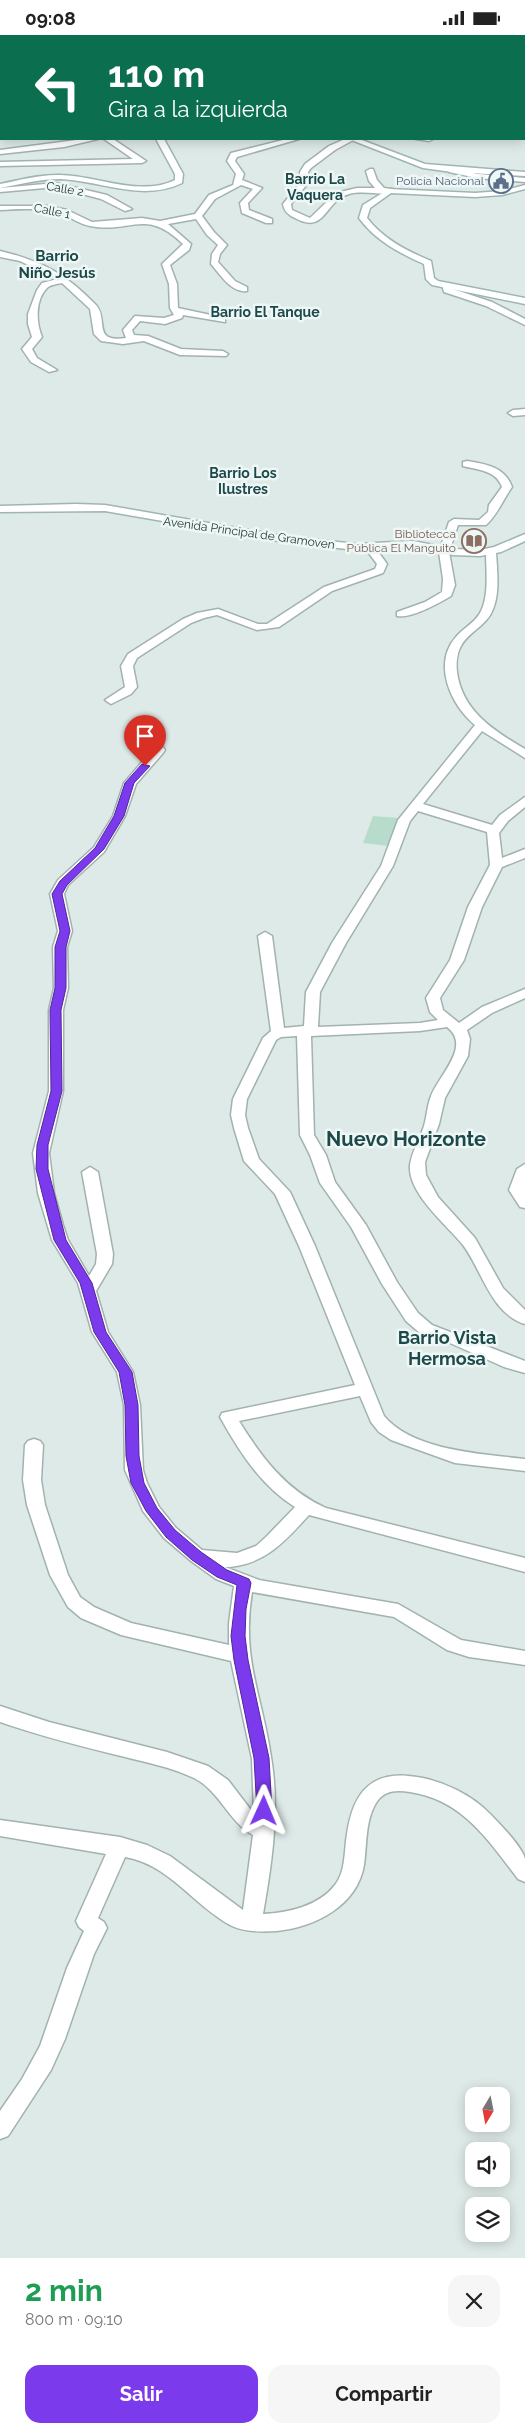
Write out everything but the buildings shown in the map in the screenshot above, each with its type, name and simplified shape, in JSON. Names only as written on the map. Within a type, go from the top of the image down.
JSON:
[{"type":"street","points":[[0,152],[64,145],[89,140]]},
{"type":"street","points":[[0,164],[142,161],[110,140]]},
{"type":"street","points":[[0,186],[60,177],[138,187],[170,185],[179,181],[179,174],[161,140]]},
{"type":"street","points":[[244,289],[232,283],[214,262],[216,254],[223,245],[210,233],[206,224],[198,216],[212,197],[233,188],[239,182],[240,174],[232,161],[234,155],[290,140]]},
{"type":"street","points":[[350,140],[332,148],[308,166],[304,172],[304,183],[287,205],[288,211],[305,221],[315,220],[339,195],[358,189],[475,195],[502,193],[525,187]]},
{"type":"street","points":[[355,140],[416,163],[477,175],[525,180]]},
{"type":"street","points":[[452,170],[525,174]]},
{"type":"street","points":[[370,171],[373,181],[386,191]]},
{"type":"street","points":[[239,182],[258,188],[244,203],[245,211],[269,221]]},
{"type":"street","name":"Calle 2","points":[[0,189],[44,184],[56,185],[104,197],[128,209]]},
{"type":"street","points":[[386,191],[364,209],[365,223],[397,249],[428,263],[430,279],[435,283],[525,301]]},
{"type":"street","name":"Calle 1","points":[[0,208],[50,209],[73,215],[93,224],[142,220],[162,223],[198,216]]},
{"type":"street","points":[[132,338],[127,330],[138,318],[167,320],[179,316],[172,298],[173,284],[166,264],[186,248],[187,244],[162,223]]},
{"type":"street","points":[[0,254],[23,259],[54,273],[63,280],[94,308],[101,337],[116,341],[145,338],[180,352],[223,354]]},
{"type":"street","points":[[52,370],[34,360],[27,349],[36,337],[32,324],[32,314],[41,290],[45,285],[63,280]]},
{"type":"street","points":[[445,286],[447,290],[489,304],[525,322]]},
{"type":"street","points":[[176,311],[222,320]]},
{"type":"street","points":[[512,413],[525,413]]},
{"type":"street","points":[[401,614],[429,605],[447,594],[450,585],[445,567],[444,550],[454,522],[482,523],[493,513],[494,505],[507,487],[502,476],[495,471],[467,464]]},
{"type":"street","name":"Avenida Principal de Gramoven","points":[[0,509],[105,508],[159,519],[284,539],[370,548],[413,544],[444,550],[491,552],[525,537]]},
{"type":"street","points":[[111,700],[127,693],[130,687],[127,666],[132,656],[169,631],[201,615],[212,613],[223,613],[257,627],[275,625],[309,600],[328,589],[379,571],[382,564],[370,548]]},
{"type":"street","points":[[491,552],[488,609],[481,621],[456,644],[452,661],[455,689],[460,703],[482,724],[525,754]]},
{"type":"street","points":[[482,724],[415,806],[399,829],[387,866],[339,943],[313,992],[308,1030],[307,1135],[318,1155],[328,1183],[358,1225],[390,1284],[412,1317],[426,1329],[456,1339],[510,1363],[525,1367]]},
{"type":"street","points":[[159,750],[130,783],[119,816],[99,849],[64,883],[57,894],[65,931],[60,947],[60,988],[56,1010],[56,1091],[42,1145],[42,1169],[60,1240],[86,1283],[100,1332],[125,1372],[132,1405],[132,1456],[138,1483],[152,1511],[170,1533],[222,1574],[258,1587],[398,1611],[454,1645],[469,1650],[525,1658]]},
{"type":"street","points":[[525,801],[504,818],[495,830],[492,837],[496,865],[475,907],[465,941],[456,961],[435,991],[433,998],[437,1012],[464,1037],[460,1057],[435,1104],[432,1125],[419,1158],[418,1175],[445,1215],[468,1242],[501,1298],[509,1307],[525,1317]]},
{"type":"street","points":[[415,806],[495,830]]},
{"type":"street","points":[[496,865],[525,853]]},
{"type":"street","points":[[265,936],[278,1033]]},
{"type":"street","points":[[525,993],[454,1026],[308,1030],[278,1033],[270,1038],[240,1099],[238,1115],[252,1161],[282,1192],[307,1246],[377,1418],[384,1428],[412,1444],[455,1457],[525,1465]]},
{"type":"street","points":[[525,1169],[517,1190],[525,1203]]},
{"type":"street","points":[[88,1293],[104,1263],[105,1254],[90,1172]]},
{"type":"street","points":[[365,1389],[228,1417],[250,1453],[267,1474],[288,1495],[306,1507],[322,1513],[525,1565]]},
{"type":"street","points":[[34,1445],[32,1480],[38,1513],[65,1589],[73,1601],[92,1615],[119,1626],[240,1655]]},
{"type":"street","points":[[197,1556],[222,1562],[235,1562],[251,1557],[265,1549],[306,1507]]},
{"type":"street","points":[[244,1583],[239,1609],[240,1655],[262,1758],[265,1787],[258,1881],[250,1922]]},
{"type":"street","points":[[0,1714],[29,1725],[178,1763],[202,1773],[225,1788],[246,1820],[263,1830]]},
{"type":"street","points":[[0,1827],[120,1846],[140,1851],[163,1862],[239,1919],[250,1922],[294,1919],[321,1909],[343,1893],[353,1868],[360,1820],[368,1798],[377,1787],[387,1784],[416,1785],[435,1790],[461,1802],[475,1812],[525,1873]]},
{"type":"street","points":[[0,2129],[35,2076],[53,2041],[82,1963],[85,1946],[97,1928],[86,1921],[120,1846]]},
{"type":"green space","points":[[373,816],[398,818],[389,846],[363,843]]},
{"type":"place","name":"Policía Nacional","points":[[501,181]]},
{"type":"place","name":"Bibliotecca Pública El Manguito","points":[[474,541]]},
{"type":"district","name":"Barrio La Vaquera","points":[[315,187]]},
{"type":"district","name":"Barrio Niño Jesús","points":[[57,264]]},
{"type":"district","name":"Barrio El Tanque","points":[[265,312]]},
{"type":"district","name":"Barrio Los Ilustres","points":[[243,481]]},
{"type":"district","name":"Nuevo Horizonte","points":[[406,1139]]},
{"type":"district","name":"Barrio Vista Hermosa","points":[[447,1348]]},
{"type":"route","points":[[145,766],[130,783],[119,816],[99,849],[83,867],[64,883],[57,894],[65,931],[60,947],[62,978],[55,1023],[56,1091],[50,1121],[42,1145],[42,1169],[46,1193],[60,1240],[86,1283],[100,1332],[125,1372],[132,1405],[132,1456],[138,1483],[152,1511],[170,1533],[222,1574],[244,1583],[239,1609],[238,1636],[241,1660],[262,1758],[265,1787],[264,1811]]}]
